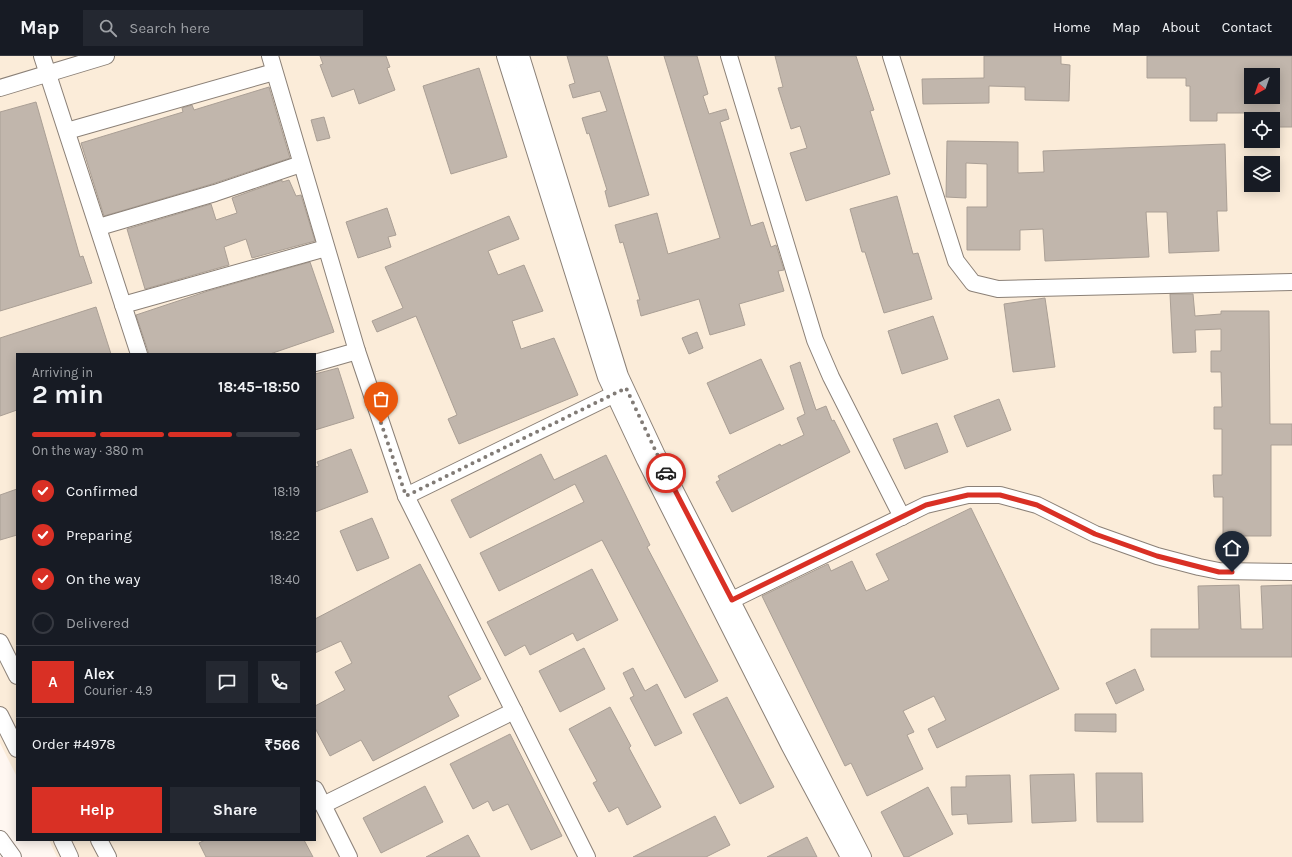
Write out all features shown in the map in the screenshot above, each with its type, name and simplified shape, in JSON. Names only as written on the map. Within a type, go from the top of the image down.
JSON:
[{"type":"street","points":[[42,56],[99,227],[139,353]]},
{"type":"street","points":[[0,88],[106,56]]},
{"type":"street","points":[[270,56],[357,351],[406,496],[587,857]]},
{"type":"street","points":[[505,56],[606,377],[620,391],[656,454],[863,857]]},
{"type":"street","points":[[521,56],[620,376],[620,391],[645,460],[778,723],[849,857]]},
{"type":"street","points":[[729,56],[815,340],[831,377],[902,517]]},
{"type":"street","points":[[891,56],[956,261],[973,283],[998,289],[1292,282]]},
{"type":"street","points":[[66,131],[274,72]]},
{"type":"street","points":[[99,227],[301,164]]},
{"type":"street","points":[[123,305],[326,248]]},
{"type":"street","points":[[316,363],[357,351]]},
{"type":"street","points":[[406,496],[620,391]]},
{"type":"street","points":[[732,600],[926,505],[968,495],[1000,495],[1037,505],[1095,534],[1157,556],[1219,572],[1292,572]]},
{"type":"street","points":[[0,642],[16,674]]},
{"type":"street","points":[[323,805],[514,711]]},
{"type":"street","points":[[0,715],[16,747]]},
{"type":"street","points":[[316,791],[349,857]]},
{"type":"street","points":[[0,839],[13,857]]},
{"type":"street","points":[[62,841],[70,857]]},
{"type":"street","points":[[100,841],[108,857]]},
{"type":"shaded area","points":[[0,56],[1292,56],[1292,857],[57,857],[49,841],[316,841],[316,353],[16,353],[16,775],[0,743]]},
{"type":"building","points":[[320,56],[386,56],[390,67],[387,68],[395,90],[359,104],[354,89],[332,97],[320,65],[323,64]]},
{"type":"building","points":[[567,56],[607,56],[649,195],[609,207],[605,191],[607,190],[589,133],[587,134],[582,118],[607,111],[600,91],[573,98],[569,85],[575,83]]},
{"type":"building","points":[[664,56],[697,56],[708,94],[703,96],[709,114],[726,109],[729,119],[720,122],[751,226],[763,222],[771,247],[776,245],[784,270],[778,271],[784,291],[739,304],[745,325],[710,335],[699,299],[641,316],[637,300],[640,300],[623,242],[620,243],[615,225],[657,213],[668,254],[720,238]]},
{"type":"building","points":[[775,56],[856,56],[874,110],[870,111],[890,174],[806,201],[790,153],[807,148],[800,126],[791,129],[778,88],[783,87]]},
{"type":"building","points":[[984,56],[1061,56],[1061,64],[1070,65],[1069,101],[1025,100],[1025,87],[989,86],[989,103],[923,104],[922,79],[984,78]]},
{"type":"building","points":[[1147,56],[1292,56],[1292,127],[1280,127],[1280,112],[1217,113],[1217,121],[1190,121],[1190,86],[1186,86],[1186,78],[1147,78]]},
{"type":"building","points":[[479,68],[507,157],[451,174],[423,86]]},
{"type":"building","points":[[269,87],[290,158],[212,184],[104,216],[81,143],[183,112],[182,108],[192,105],[194,110]]},
{"type":"building","points":[[36,102],[80,257],[83,256],[92,283],[0,311],[0,112]]},
{"type":"building","points":[[324,117],[330,138],[317,141],[311,120]]},
{"type":"building","points":[[947,141],[1018,142],[1018,173],[1044,172],[1043,151],[1225,144],[1227,211],[1217,211],[1219,251],[1169,253],[1167,212],[1146,212],[1149,257],[1045,261],[1043,229],[1020,230],[1020,250],[967,250],[967,207],[987,207],[987,164],[966,163],[966,198],[946,197]]},
{"type":"building","points":[[282,180],[282,182],[289,180],[296,196],[301,195],[315,241],[252,258],[246,239],[224,247],[229,265],[145,289],[127,229],[211,204],[216,220],[237,213],[232,198]]},
{"type":"building","points":[[897,196],[913,254],[918,253],[932,299],[884,313],[865,252],[862,252],[850,209]]},
{"type":"building","points":[[387,208],[396,235],[388,237],[391,247],[358,258],[346,222]]},
{"type":"building","points":[[509,216],[519,239],[488,251],[498,275],[524,265],[543,311],[512,321],[521,349],[554,338],[578,395],[459,444],[448,419],[457,415],[416,316],[377,332],[372,321],[403,308],[385,267]]},
{"type":"building","points":[[310,262],[334,332],[273,353],[149,353],[136,315],[208,291]]},
{"type":"building","points":[[1170,294],[1193,294],[1195,316],[1221,314],[1221,311],[1269,311],[1270,424],[1292,424],[1292,445],[1271,445],[1271,536],[1223,536],[1223,497],[1214,497],[1213,475],[1222,475],[1222,429],[1214,429],[1214,407],[1222,407],[1221,372],[1211,372],[1211,351],[1221,351],[1221,329],[1195,330],[1196,352],[1173,353]]},
{"type":"building","points":[[1045,298],[1055,367],[1013,372],[1004,304]]},
{"type":"building","points":[[96,307],[111,353],[16,353],[16,410],[0,416],[0,338]]},
{"type":"building","points":[[933,316],[948,359],[902,374],[888,331]]},
{"type":"building","points":[[697,332],[703,348],[689,354],[682,338]]},
{"type":"building","points":[[761,359],[784,409],[730,434],[707,383]]},
{"type":"building","points":[[800,362],[816,410],[826,406],[832,421],[834,420],[850,452],[732,512],[716,482],[720,480],[718,476],[780,444],[781,446],[804,435],[797,418],[805,414],[790,366]]},
{"type":"building","points":[[338,368],[354,418],[316,430],[316,374]]},
{"type":"building","points":[[999,399],[1011,430],[967,447],[954,416]]},
{"type":"building","points":[[937,423],[948,452],[905,469],[893,439]]},
{"type":"building","points":[[351,449],[368,492],[316,512],[316,467],[319,466],[317,462]]},
{"type":"building","points":[[541,454],[554,480],[606,455],[650,545],[647,547],[718,681],[685,698],[602,540],[499,591],[480,553],[584,502],[575,484],[470,538],[451,500]]},
{"type":"building","points":[[16,489],[16,535],[0,540],[0,495]]},
{"type":"building","points":[[971,508],[1059,689],[937,748],[928,729],[946,720],[934,696],[903,711],[914,732],[907,735],[923,769],[867,796],[851,763],[845,766],[762,596],[828,564],[831,571],[852,561],[866,591],[889,580],[876,554]]},
{"type":"building","points":[[372,518],[389,558],[357,571],[340,531]]},
{"type":"building","points":[[420,564],[481,679],[448,696],[459,716],[373,761],[361,740],[330,756],[316,730],[316,705],[345,690],[335,672],[352,663],[341,641],[316,653],[316,618]]},
{"type":"building","points":[[592,569],[618,620],[577,641],[573,633],[530,655],[525,645],[505,656],[487,622]]},
{"type":"building","points":[[1239,585],[1241,629],[1263,629],[1261,586],[1292,585],[1292,657],[1151,657],[1151,629],[1199,629],[1198,586]]},
{"type":"building","points":[[584,648],[605,689],[560,712],[539,671]]},
{"type":"building","points":[[633,668],[645,691],[657,684],[682,733],[655,746],[630,698],[634,696],[623,673]]},
{"type":"building","points":[[1135,669],[1144,690],[1116,704],[1106,683]]},
{"type":"building","points":[[727,697],[774,787],[740,804],[693,714]]},
{"type":"building","points":[[610,707],[631,746],[629,748],[661,807],[627,825],[618,807],[609,812],[593,783],[597,781],[569,729]]},
{"type":"building","points":[[1075,714],[1116,714],[1116,732],[1075,731]]},
{"type":"building","points":[[510,734],[562,836],[531,850],[508,804],[493,811],[488,801],[473,809],[450,764]]},
{"type":"building","points":[[1096,773],[1142,773],[1143,822],[1097,822]]},
{"type":"building","points":[[1074,774],[1076,821],[1032,823],[1030,775]]},
{"type":"building","points":[[1010,775],[1012,822],[968,824],[967,814],[952,815],[951,787],[966,787],[966,776]]},
{"type":"building","points":[[425,786],[443,822],[381,853],[363,818]]},
{"type":"building","points":[[928,787],[953,834],[908,857],[904,857],[881,812]]},
{"type":"building","points":[[715,816],[730,845],[706,857],[633,857]]},
{"type":"building","points":[[468,835],[480,857],[426,857]]},
{"type":"building","points":[[807,837],[817,857],[767,857]]},
{"type":"building","points":[[203,841],[305,841],[313,857],[206,857],[199,843]]},
{"type":"way so far","points":[[381,423],[406,496],[626,388],[666,473]]},
{"type":"route","points":[[666,473],[732,600],[926,505],[968,495],[1000,495],[1037,505],[1095,534],[1157,556],[1219,572],[1232,572]]}]
